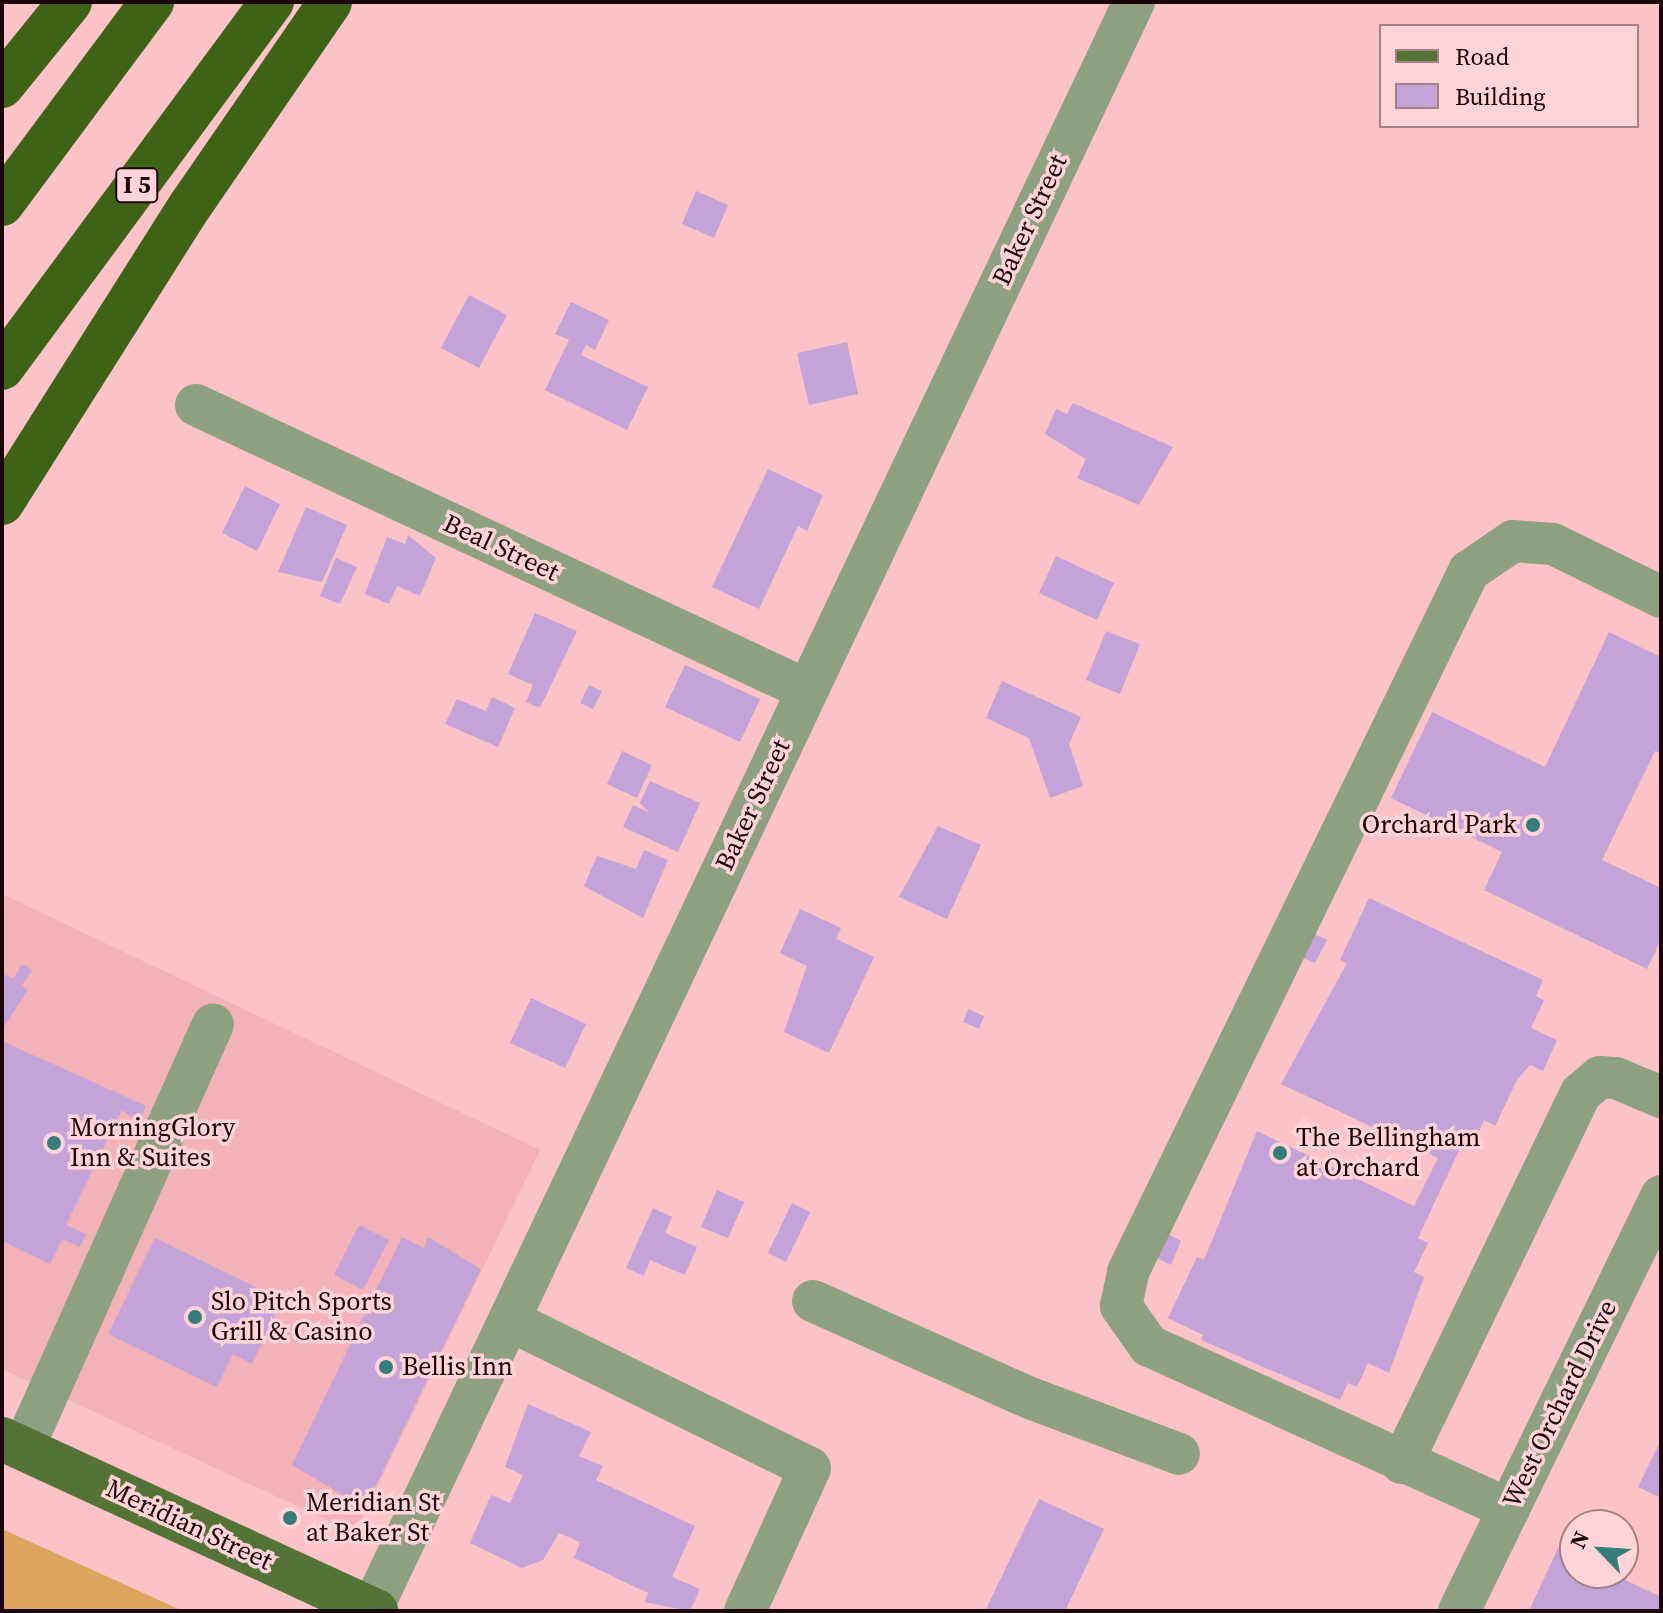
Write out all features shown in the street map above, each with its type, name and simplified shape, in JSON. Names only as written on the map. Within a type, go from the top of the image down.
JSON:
[{"type":"highway","points":[[2,86],[70,2]]},
{"type":"highway","points":[[2,204],[152,2]]},
{"type":"highway","name":"I 5","points":[[2,368],[272,2]]},
{"type":"highway","points":[[2,503],[190,206],[330,2]]},
{"type":"main road","name":"Meridian Street","points":[[13,1444],[373,1610]]},
{"type":"street","name":"Baker Street","points":[[373,1610],[1134,2]]},
{"type":"street","name":"Beal Street","points":[[196,405],[807,690]]},
{"type":"street","points":[[1509,1509],[1149,1346],[1121,1306],[1128,1272],[1469,571],[1513,541],[1553,544],[1661,597]]},
{"type":"street","points":[[13,1444],[213,1025]]},
{"type":"street","points":[[1402,1463],[1581,1093],[1600,1077],[1616,1078],[1661,1097]]},
{"type":"street","name":"West Orchard Drive","points":[[1459,1611],[1661,1196]]},
{"type":"street","points":[[813,1301],[1030,1398],[1179,1454]]},
{"type":"street","points":[[509,1320],[810,1468],[745,1611]]},
{"type":"shaded area","points":[[2,894],[540,1150],[355,1533],[2,1369]]},
{"type":"shaded area","points":[[2,1529],[183,1611],[2,1611]]},
{"type":"building","points":[[696,191],[728,205],[714,238],[682,224]]},
{"type":"building","points":[[469,295],[507,315],[479,368],[441,348]]},
{"type":"building","points":[[571,302],[609,320],[595,350],[586,345],[581,355],[648,387],[627,430],[545,390],[569,340],[555,334]]},
{"type":"building","points":[[847,342],[858,394],[809,405],[797,353]]},
{"type":"building","points":[[1073,403],[1173,447],[1139,505],[1077,478],[1086,459],[1045,434],[1056,409],[1067,414]]},
{"type":"building","points":[[768,469],[823,495],[807,531],[798,526],[759,609],[712,587]]},
{"type":"building","points":[[245,486],[280,504],[257,551],[222,533]]},
{"type":"building","points":[[306,507],[347,525],[322,582],[278,572]]},
{"type":"building","points":[[408,535],[436,558],[420,596],[397,586],[389,604],[365,594],[387,537],[405,544]]},
{"type":"building","points":[[1056,556],[1114,583],[1097,620],[1039,593]]},
{"type":"building","points":[[336,558],[357,567],[340,604],[320,596]]},
{"type":"building","points":[[535,613],[577,631],[540,708],[526,702],[533,685],[508,674]]},
{"type":"building","points":[[1106,631],[1140,644],[1120,694],[1086,680]]},
{"type":"building","name":"Orchard Park","points":[[1609,632],[1661,657],[1661,753],[1655,751],[1602,860],[1661,888],[1661,940],[1647,969],[1484,890],[1502,852],[1391,798],[1432,712],[1545,767]]},
{"type":"building","points":[[685,665],[760,699],[740,742],[665,707]]},
{"type":"building","points":[[1002,681],[1081,717],[1069,744],[1083,786],[1050,798],[1029,738],[986,718]]},
{"type":"building","points":[[589,685],[602,691],[593,709],[580,703]]},
{"type":"building","points":[[492,697],[515,708],[498,747],[445,724],[457,699],[486,711]]},
{"type":"building","points":[[622,751],[652,765],[637,798],[607,784]]},
{"type":"building","points":[[650,781],[700,803],[678,852],[623,827],[633,805],[650,813],[640,803]]},
{"type":"building","points":[[938,826],[981,845],[947,919],[899,897]]},
{"type":"building","points":[[644,850],[668,860],[643,918],[584,886],[597,856],[636,869]]},
{"type":"building","name":"The Bellingham at Orchard","points":[[1369,898],[1543,980],[1536,996],[1544,1000],[1531,1028],[1557,1040],[1543,1071],[1530,1065],[1517,1080],[1495,1126],[1484,1120],[1472,1146],[1463,1142],[1418,1238],[1428,1243],[1414,1272],[1424,1277],[1389,1373],[1368,1363],[1357,1387],[1348,1383],[1340,1400],[1201,1340],[1203,1335],[1168,1318],[1197,1257],[1204,1260],[1257,1131],[1414,1206],[1438,1158],[1281,1084],[1347,963],[1340,960]]},
{"type":"building","points":[[800,909],[841,928],[836,939],[874,957],[829,1053],[784,1032],[807,966],[780,953]]},
{"type":"building","points":[[1312,933],[1327,940],[1315,963],[1301,957]]},
{"type":"building","points":[[22,964],[32,970],[22,985],[27,991],[2,1030],[2,973],[13,979]]},
{"type":"building","points":[[531,998],[586,1024],[565,1068],[510,1043]]},
{"type":"building","points":[[968,1009],[984,1016],[979,1029],[963,1022]]},
{"type":"building","name":"MorningGlory Inn & Suites","points":[[2,1041],[146,1106],[139,1123],[122,1110],[66,1225],[86,1234],[80,1247],[62,1239],[50,1264],[2,1241]]},
{"type":"building","points":[[717,1190],[744,1202],[728,1238],[701,1227]]},
{"type":"building","points":[[792,1203],[810,1212],[786,1262],[768,1253]]},
{"type":"building","points":[[653,1208],[672,1217],[665,1233],[697,1247],[685,1275],[650,1260],[644,1276],[626,1268]]},
{"type":"building","points":[[359,1225],[389,1240],[363,1290],[334,1275]]},
{"type":"building","points":[[1168,1234],[1181,1241],[1171,1265],[1157,1258]]},
{"type":"building","name":"Bellis Inn","points":[[402,1237],[424,1248],[428,1237],[481,1269],[365,1508],[292,1465]]},
{"type":"building","name":"Slo Pitch Sports Grill & Casino","points":[[155,1238],[282,1300],[252,1364],[233,1354],[217,1387],[108,1334]]},
{"type":"building","points":[[528,1404],[591,1432],[579,1456],[603,1466],[596,1480],[695,1526],[672,1577],[700,1589],[690,1611],[644,1602],[648,1593],[574,1558],[580,1542],[559,1533],[543,1560],[522,1568],[470,1543],[491,1495],[510,1503],[523,1475],[505,1467]]},
{"type":"building","points":[[1661,1440],[1661,1498],[1638,1487]]},
{"type":"building","points":[[1039,1499],[1104,1529],[1065,1611],[985,1611]]},
{"type":"building","points":[[1558,1548],[1559,1589],[1639,1589],[1639,1586],[1661,1597],[1661,1611],[1529,1611]]},
{"type":"place","name":"Orchard Park","points":[[1533,825]]},
{"type":"place","name":"MorningGlory Inn & Suites","points":[[54,1143]]},
{"type":"place","name":"The Bellingham at Orchard","points":[[1280,1153]]},
{"type":"place","name":"Slo Pitch Sports Grill & Casino","points":[[195,1317]]},
{"type":"place","name":"Bellis Inn","points":[[386,1367]]},
{"type":"place","name":"Meridian St at Baker St","points":[[290,1518]]}]
